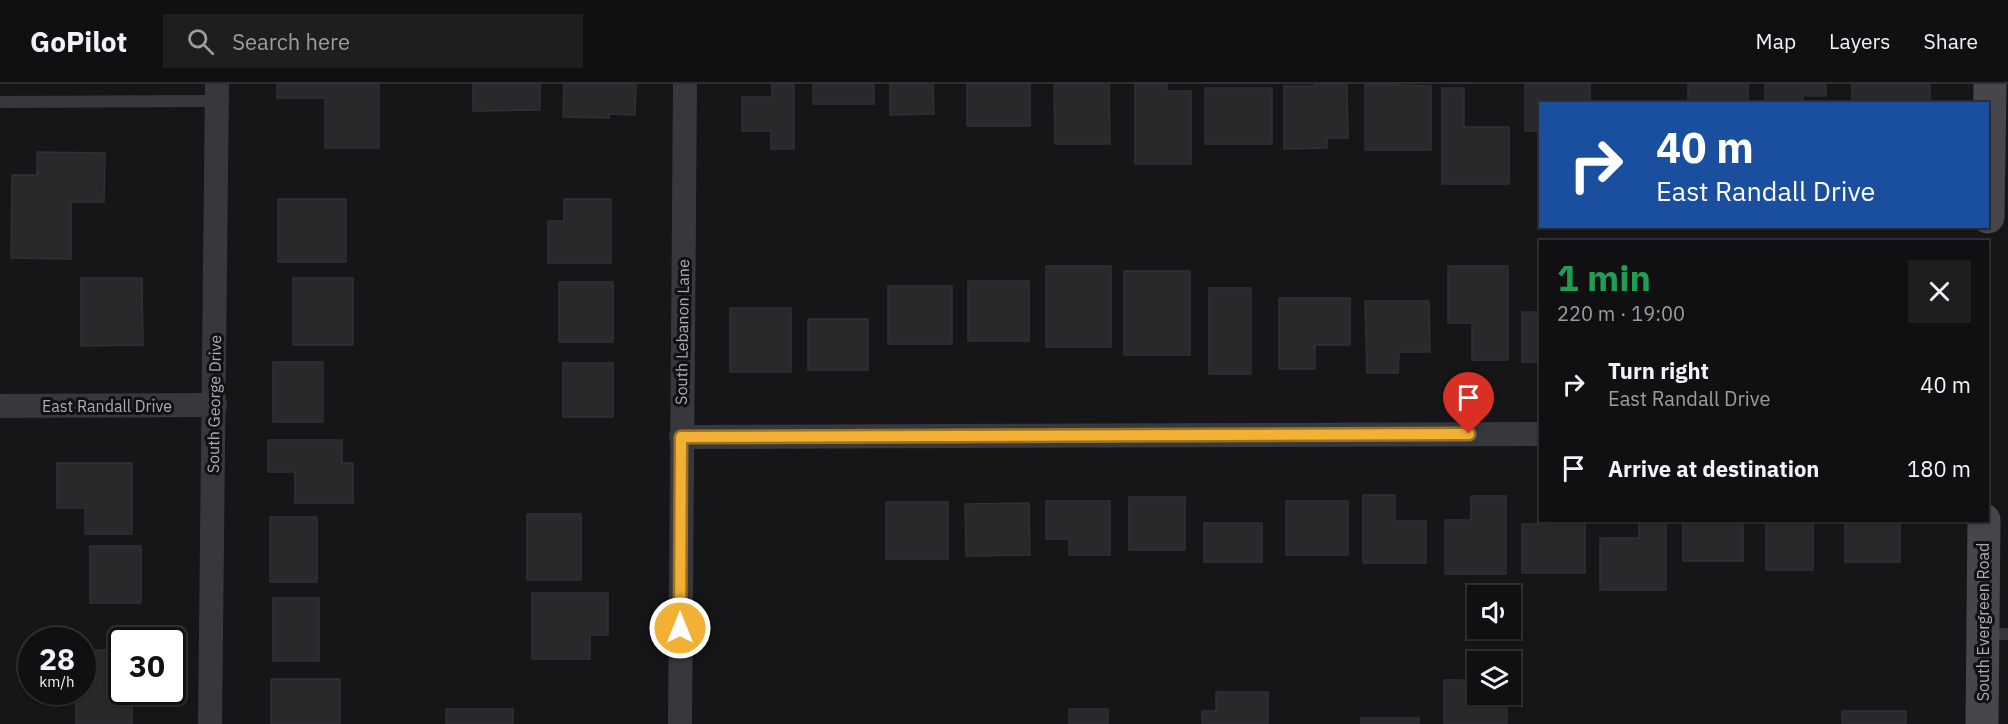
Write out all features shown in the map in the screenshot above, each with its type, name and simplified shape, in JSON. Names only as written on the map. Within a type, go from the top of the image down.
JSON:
[{"type":"street","name":"South Lebanon Lane","points":[[680,724],[685,84]]},
{"type":"street","points":[[1989,150],[1990,84]]},
{"type":"street","name":"South George Drive","points":[[210,724],[217,92]]},
{"type":"street","name":"East Randall Drive","points":[[0,406],[215,405]]},
{"type":"street","points":[[681,437],[1539,434]]},
{"type":"street","name":"South Evergreen Road","points":[[1982,724],[1996,634],[1984,522]]},
{"type":"lane","points":[[0,102],[217,92]]},
{"type":"building","points":[[277,84],[379,84],[379,148],[325,148],[325,98],[277,98]]},
{"type":"building","points":[[473,84],[540,84],[540,110],[473,111]]},
{"type":"building","points":[[564,84],[636,84],[635,115],[609,114],[609,118],[563,117]]},
{"type":"building","points":[[772,84],[794,84],[794,149],[771,149],[771,131],[742,131],[742,97],[772,97]]},
{"type":"building","points":[[813,84],[874,84],[874,104],[813,104]]},
{"type":"building","points":[[890,84],[933,84],[934,114],[890,115]]},
{"type":"building","points":[[967,84],[1030,84],[1030,126],[967,126]]},
{"type":"building","points":[[1054,84],[1109,84],[1110,144],[1055,144]]},
{"type":"building","points":[[1135,84],[1167,84],[1167,91],[1191,91],[1191,164],[1135,164]]},
{"type":"building","points":[[1315,84],[1347,84],[1348,138],[1327,138],[1327,148],[1284,149],[1284,86],[1315,86]]},
{"type":"building","points":[[1365,84],[1431,86],[1431,150],[1365,150]]},
{"type":"building","points":[[1525,84],[1590,84],[1590,102],[1539,102],[1539,131],[1525,131]]},
{"type":"building","points":[[1688,84],[1748,84],[1748,102],[1688,102]]},
{"type":"building","points":[[1765,84],[1826,84],[1826,96],[1803,96],[1803,102],[1765,102]]},
{"type":"building","points":[[1852,84],[1930,84],[1930,102],[1852,102]]},
{"type":"building","points":[[1205,88],[1272,88],[1272,144],[1205,144]]},
{"type":"building","points":[[1442,88],[1464,88],[1464,127],[1509,127],[1509,184],[1442,184]]},
{"type":"building","points":[[37,152],[105,153],[104,202],[71,202],[71,259],[11,258],[12,175],[37,175]]},
{"type":"building","points":[[278,199],[346,199],[346,262],[278,262]]},
{"type":"building","points":[[564,199],[611,199],[611,263],[548,263],[548,221],[564,221]]},
{"type":"building","points":[[1046,266],[1111,266],[1111,347],[1046,347]]},
{"type":"building","points":[[1448,266],[1508,266],[1508,360],[1472,360],[1472,323],[1448,323]]},
{"type":"building","points":[[1124,271],[1190,271],[1190,355],[1124,355]]},
{"type":"building","points":[[81,278],[142,278],[143,345],[81,346]]},
{"type":"building","points":[[293,278],[353,278],[353,345],[293,345]]},
{"type":"building","points":[[968,281],[1029,281],[1029,341],[968,341]]},
{"type":"building","points":[[559,282],[613,282],[613,342],[559,342]]},
{"type":"building","points":[[888,286],[952,286],[952,344],[888,344]]},
{"type":"building","points":[[1209,288],[1251,288],[1251,374],[1209,374]]},
{"type":"building","points":[[1279,298],[1350,298],[1350,345],[1315,345],[1315,369],[1279,369]]},
{"type":"building","points":[[1365,301],[1429,301],[1430,352],[1399,352],[1398,373],[1367,373]]},
{"type":"building","points":[[730,308],[791,308],[791,372],[730,372]]},
{"type":"building","points":[[1522,312],[1539,312],[1539,362],[1522,362]]},
{"type":"building","points":[[808,319],[868,319],[868,370],[808,370]]},
{"type":"building","points":[[273,362],[323,362],[323,422],[273,422]]},
{"type":"building","points":[[563,363],[613,363],[613,417],[563,417]]},
{"type":"building","points":[[268,440],[342,440],[342,463],[353,463],[353,503],[295,503],[295,472],[268,472]]},
{"type":"building","points":[[57,463],[132,463],[132,534],[85,534],[85,508],[57,508]]},
{"type":"building","points":[[1363,495],[1395,495],[1395,521],[1426,521],[1426,563],[1363,563]]},
{"type":"building","points":[[1471,496],[1506,496],[1506,574],[1445,574],[1445,520],[1471,520]]},
{"type":"building","points":[[1129,497],[1185,497],[1185,550],[1129,550]]},
{"type":"building","points":[[1046,501],[1110,501],[1110,555],[1069,555],[1069,539],[1046,539]]},
{"type":"building","points":[[1286,501],[1348,501],[1348,555],[1286,555]]},
{"type":"building","points":[[886,502],[948,502],[948,559],[886,559]]},
{"type":"building","points":[[1029,503],[1030,555],[966,556],[965,504]]},
{"type":"building","points":[[527,514],[581,514],[581,580],[527,580]]},
{"type":"building","points":[[270,517],[317,517],[317,582],[270,582]]},
{"type":"building","points":[[1552,522],[1585,522],[1585,573],[1522,573],[1522,524],[1552,524]]},
{"type":"building","points":[[1639,522],[1666,522],[1666,590],[1600,590],[1600,538],[1639,538]]},
{"type":"building","points":[[1683,522],[1743,522],[1743,561],[1683,561]]},
{"type":"building","points":[[1766,522],[1813,522],[1813,570],[1766,570]]},
{"type":"building","points":[[1845,522],[1900,522],[1900,562],[1845,562]]},
{"type":"building","points":[[1204,523],[1262,523],[1262,562],[1204,562]]},
{"type":"building","points":[[90,546],[141,546],[141,603],[90,603]]},
{"type":"building","points":[[532,593],[608,593],[608,635],[590,635],[590,659],[532,659]]},
{"type":"building","points":[[273,598],[319,598],[319,661],[273,661]]},
{"type":"building","points":[[96,650],[108,650],[108,705],[132,705],[132,723],[76,723],[76,705],[96,705]]},
{"type":"building","points":[[271,679],[340,679],[340,724],[271,724]]},
{"type":"building","points":[[1444,680],[1467,680],[1467,705],[1507,705],[1507,724],[1444,724]]},
{"type":"building","points":[[1216,692],[1268,692],[1268,724],[1202,724],[1202,711],[1216,711]]},
{"type":"building","points":[[446,709],[513,709],[513,724],[446,724]]},
{"type":"building","points":[[1069,709],[1108,709],[1108,724],[1069,724]]},
{"type":"building","points":[[1842,711],[1906,711],[1906,724],[1842,724]]},
{"type":"building","points":[[1361,718],[1419,718],[1419,724],[1361,724]]},
{"type":"route","points":[[680,628],[681,437],[1469,434]]}]
